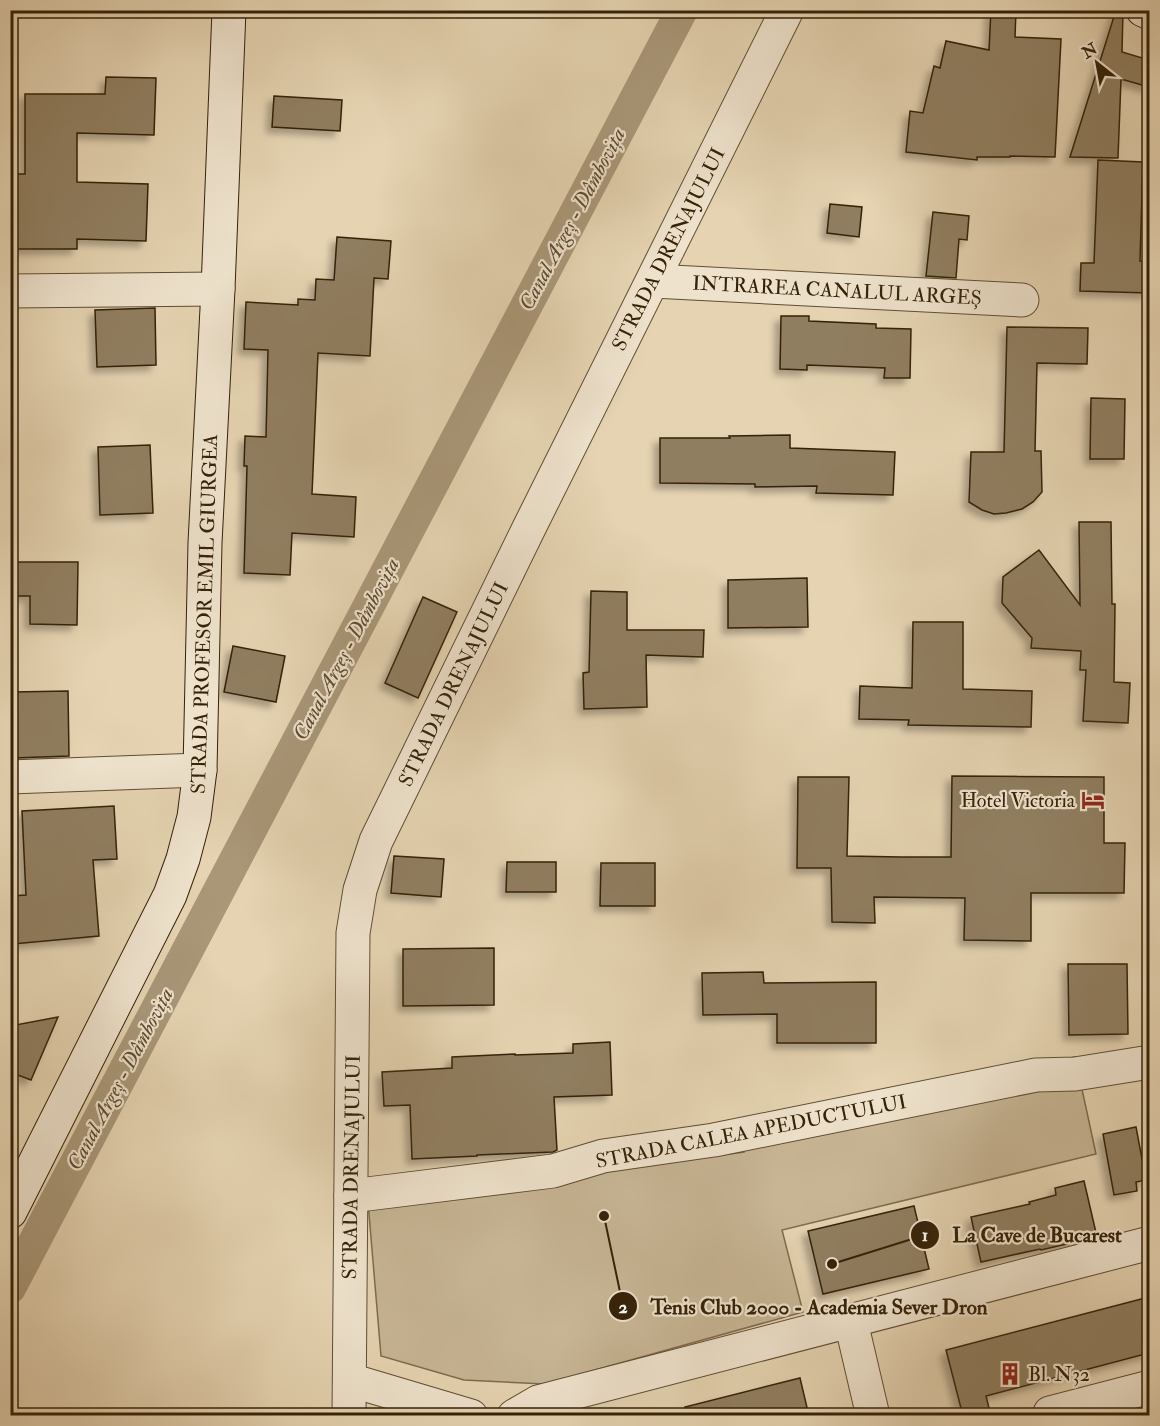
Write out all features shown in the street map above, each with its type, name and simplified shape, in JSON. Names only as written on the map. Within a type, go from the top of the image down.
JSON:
[{"type":"street","name":"STRADA PROFESOR EMIL GIURGEA","points":[[10,1212],[170,895],[183,859],[194,817],[200,770],[206,543],[229,10]]},
{"type":"street","name":"STRADA DRENAJULUI","points":[[350,1416],[353,933],[360,890],[376,842],[522,541],[787,10]]},
{"type":"street","points":[[1143,10],[1149,13]]},
{"type":"street","name":"INTRAREA CANALUL ARGEȘ","points":[[652,281],[1022,300]]},
{"type":"street","points":[[10,291],[218,289]]},
{"type":"street","points":[[10,777],[200,770]]},
{"type":"street","name":"STRADA CALEA APEDUCTULUI","points":[[351,1196],[553,1171],[603,1156],[714,1140],[1036,1075],[1076,1074],[1149,1062]]},
{"type":"street","points":[[514,1416],[538,1402],[1149,1243]]},
{"type":"street","points":[[851,1322],[873,1416]]},
{"type":"street","points":[[350,1380],[471,1416]]},
{"type":"street","points":[[1050,1416],[1050,1413],[1149,1387]]},
{"type":"shaded area","points":[[1075,1057],[1096,1154],[782,1230],[803,1312],[545,1384],[464,1380],[381,1356],[368,1202],[744,1152],[741,1128]]},
{"type":"building","points":[[991,10],[1016,10],[1015,37],[1061,39],[1055,157],[977,157],[977,160],[906,152],[910,111],[923,113],[934,66],[940,68],[946,41],[989,50]]},
{"type":"building","points":[[1116,10],[1123,11],[1122,52],[1149,60],[1149,87],[1121,79],[1118,158],[1070,157]]},
{"type":"building","points":[[106,77],[156,78],[154,135],[77,133],[77,182],[148,184],[146,241],[77,239],[77,249],[10,249],[10,174],[25,174],[25,94],[105,94]]},
{"type":"building","points":[[274,96],[342,100],[340,131],[272,127]]},
{"type":"building","points":[[1098,160],[1143,162],[1140,261],[1149,262],[1149,293],[1080,291],[1081,263],[1094,263]]},
{"type":"building","points":[[830,204],[862,207],[859,237],[827,233]]},
{"type":"building","points":[[933,212],[969,216],[967,240],[959,239],[956,278],[926,276]]},
{"type":"building","points":[[337,237],[391,241],[388,279],[374,278],[370,356],[318,353],[312,494],[356,497],[354,537],[292,533],[290,575],[244,573],[247,466],[244,466],[245,436],[266,437],[268,350],[244,349],[246,302],[298,305],[298,299],[315,300],[316,279],[334,280]]},
{"type":"building","points":[[155,308],[156,365],[97,367],[95,310]]},
{"type":"building","points":[[781,316],[809,316],[809,321],[876,324],[876,328],[911,329],[910,378],[884,378],[885,368],[807,365],[807,370],[780,369]]},
{"type":"building","points":[[1007,327],[1088,328],[1087,364],[1037,363],[1035,451],[1041,451],[1042,492],[1022,509],[994,514],[969,502],[971,452],[1004,452]]},
{"type":"building","points":[[1091,398],[1125,399],[1124,459],[1090,459]]},
{"type":"building","points":[[790,435],[790,448],[895,452],[893,495],[816,493],[817,486],[755,487],[755,484],[660,483],[660,438]]},
{"type":"building","points":[[150,445],[153,513],[100,515],[98,447]]},
{"type":"building","points":[[1079,522],[1111,522],[1112,604],[1115,604],[1114,682],[1130,683],[1128,723],[1083,721],[1086,670],[1080,670],[1081,651],[1031,648],[1032,638],[1002,603],[1003,577],[1039,550],[1080,605]]},
{"type":"building","points":[[10,562],[78,562],[77,625],[30,624],[30,596],[10,596]]},
{"type":"building","points":[[807,578],[808,627],[728,628],[728,580]]},
{"type":"building","points":[[591,591],[627,592],[627,630],[704,630],[703,657],[646,655],[647,707],[584,709],[583,673],[589,672]]},
{"type":"building","points":[[423,597],[457,612],[418,698],[385,683]]},
{"type":"building","points":[[913,622],[963,622],[963,689],[1032,691],[1031,727],[908,725],[909,720],[859,719],[860,686],[912,688]]},
{"type":"building","points":[[233,646],[285,656],[276,702],[224,692]]},
{"type":"building","points":[[68,691],[69,756],[14,758],[13,692]]},
{"type":"building","points":[[952,776],[1104,777],[1104,843],[1125,843],[1124,893],[1031,893],[1031,941],[964,940],[965,898],[874,897],[875,923],[832,922],[831,868],[797,868],[798,777],[849,777],[847,856],[951,857]]},
{"type":"building","points":[[114,806],[117,859],[93,860],[99,936],[13,944],[10,896],[26,895],[22,811]]},
{"type":"building","points":[[394,856],[444,859],[441,897],[391,893]]},
{"type":"building","points":[[507,862],[556,862],[556,892],[506,892]]},
{"type":"building","points":[[601,863],[655,863],[655,906],[600,906]]},
{"type":"building","points":[[494,948],[494,1005],[403,1006],[403,949]]},
{"type":"building","points":[[1068,964],[1127,964],[1128,1034],[1069,1035]]},
{"type":"building","points":[[763,972],[764,983],[876,982],[876,1043],[777,1043],[777,1014],[703,1015],[702,973]]},
{"type":"building","points":[[58,1017],[31,1080],[10,1072],[10,1026]]},
{"type":"building","points":[[610,1042],[612,1095],[554,1097],[557,1150],[553,1152],[412,1159],[410,1105],[384,1106],[382,1072],[452,1068],[452,1057],[573,1053],[573,1044]]},
{"type":"building","points":[[1136,1127],[1146,1180],[1136,1182],[1137,1191],[1114,1195],[1103,1134]]},
{"type":"building","points":[[1084,1181],[1097,1237],[981,1262],[971,1217],[1030,1204],[1029,1202],[1056,1195],[1055,1188]]},
{"type":"building","points":[[914,1206],[929,1269],[823,1294],[808,1231]]},
{"type":"building","name":"Bl. N32","points":[[1149,1297],[1149,1353],[986,1396],[991,1416],[963,1416],[946,1350]]},
{"type":"building","points":[[800,1378],[809,1416],[687,1416],[685,1407]]},
{"type":"waterway","name":"Canal Argeș - Dâmbovița","points":[[10,1288],[682,10]]},
{"type":"place","name":"Hotel Victoria","points":[[1093,800]]},
{"type":"place","name":"Tenis Club 2000 - Academia Sever Dron","points":[[604,1216]]},
{"type":"place","name":"La Cave de Bucarest","points":[[832,1264]]},
{"type":"place","name":"Bl. N32","points":[[1010,1374]]}]
